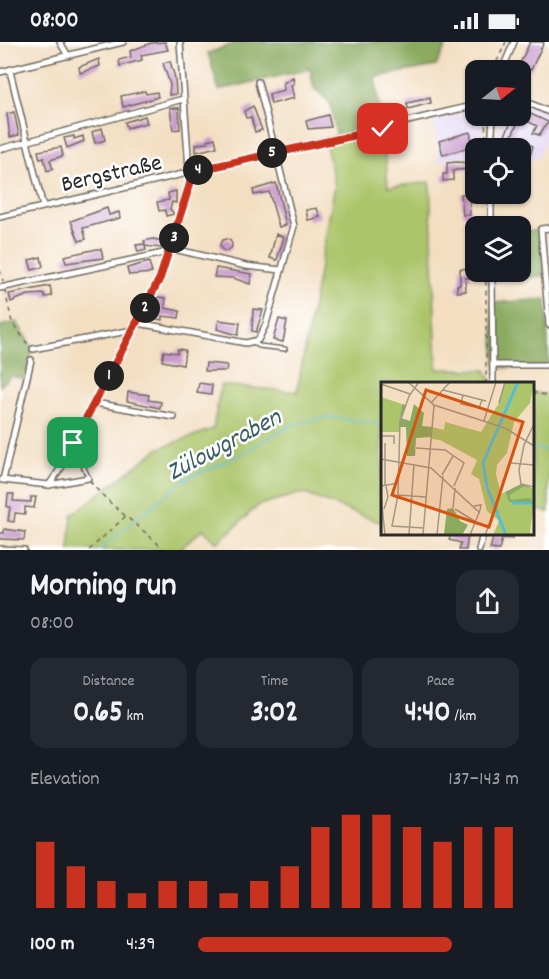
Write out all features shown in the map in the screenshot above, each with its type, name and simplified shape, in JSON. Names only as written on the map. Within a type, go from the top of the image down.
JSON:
[{"type":"street","points":[[60,42],[68,56]]},
{"type":"street","points":[[0,72],[123,42]]},
{"type":"street","points":[[50,485],[160,278],[190,184],[180,42]]},
{"type":"street","points":[[506,60],[514,42]]},
{"type":"street","points":[[10,71],[43,207]]},
{"type":"street","points":[[138,323],[246,344],[258,340],[266,324],[294,226],[258,82]]},
{"type":"street","points":[[0,149],[183,99]]},
{"type":"street","points":[[531,104],[549,112]]},
{"type":"street","name":"Bergstraße","points":[[0,217],[383,129],[465,108]]},
{"type":"street","points":[[549,228],[541,229],[549,325]]},
{"type":"street","points":[[2,288],[169,250],[246,266],[281,270]]},
{"type":"street","points":[[492,282],[493,382]]},
{"type":"street","points":[[33,349],[133,330]]},
{"type":"street","points":[[30,360],[1,480],[50,485],[88,478]]},
{"type":"street","points":[[493,365],[549,365]]},
{"type":"street","points":[[95,403],[174,417]]},
{"type":"street","points":[[479,550],[483,535]]},
{"type":"street","points":[[0,549],[24,550]]},
{"type":"lane","points":[[253,342],[259,346],[285,349]]},
{"type":"lane","points":[[73,443],[88,478]]},
{"type":"path","points":[[498,60],[506,42]]},
{"type":"path","points":[[0,270],[2,288],[12,322],[27,345],[33,349]]},
{"type":"path","points":[[486,282],[486,382]]},
{"type":"path","points":[[534,392],[549,396]]},
{"type":"path","points":[[88,478],[99,493],[142,527],[164,550]]},
{"type":"path","points":[[89,550],[128,516]]},
{"type":"shaded area","points":[[531,106],[549,112],[549,134],[536,160],[531,158],[531,138],[498,138],[498,126],[531,126]]},
{"type":"shaded area","points":[[465,112],[465,126],[483,126],[484,138],[465,138],[465,156],[439,162],[433,120]]},
{"type":"green space","points":[[239,42],[448,42],[436,66],[375,77],[383,129],[337,139],[330,103],[314,88],[310,69],[219,90],[208,53]]},
{"type":"green space","points":[[383,129],[388,187],[430,182],[437,369],[486,370],[492,382],[381,382],[381,523],[302,493],[259,505],[217,543],[203,529],[179,550],[69,550],[72,515],[158,449],[213,429],[221,385],[297,392],[335,185],[325,141]]},
{"type":"green space","points":[[541,229],[544,276],[531,277],[531,230]]},
{"type":"green space","points":[[546,299],[549,366],[496,368],[492,303]]},
{"type":"green space","points":[[17,322],[33,349],[25,379],[11,376],[0,386],[0,326]]},
{"type":"green space","points":[[534,392],[549,396],[549,512],[534,509]]},
{"type":"building","points":[[165,42],[168,50],[141,55],[142,60],[120,66],[119,60],[131,57],[130,51],[151,43]]},
{"type":"building","points":[[530,42],[544,42],[531,70],[531,60],[521,60]]},
{"type":"building","points":[[99,59],[100,66],[80,73],[79,67]]},
{"type":"building","points":[[170,61],[175,78],[176,94],[169,95],[170,85],[163,63]]},
{"type":"building","points":[[293,77],[294,84],[291,85],[294,98],[271,104],[269,94],[284,90],[283,83]]},
{"type":"building","points":[[145,91],[146,94],[157,92],[158,97],[123,107],[121,96]]},
{"type":"building","points":[[430,98],[431,103],[408,109],[407,103]]},
{"type":"building","points":[[253,106],[262,130],[255,132],[251,117],[246,118],[244,111]]},
{"type":"building","points":[[170,108],[179,108],[180,129],[173,130]]},
{"type":"building","points":[[14,112],[19,135],[10,137],[7,114]]},
{"type":"building","points":[[531,114],[548,122],[539,135],[533,133],[537,126],[531,123]]},
{"type":"building","points":[[328,115],[331,127],[308,129],[306,121]]},
{"type":"building","points":[[145,116],[147,123],[127,128],[125,122]]},
{"type":"building","points":[[509,126],[516,126],[511,138],[505,135]]},
{"type":"building","points":[[102,128],[105,140],[95,143],[92,132]]},
{"type":"building","points":[[470,132],[471,138],[465,138],[465,148],[443,155],[439,141]]},
{"type":"building","points":[[74,136],[74,139],[83,136],[84,141],[67,148],[64,138]]},
{"type":"building","points":[[215,138],[217,147],[196,152],[196,144],[208,143],[207,140]]},
{"type":"building","points":[[61,147],[63,156],[50,160],[53,169],[47,171],[44,158],[40,159],[38,151]]},
{"type":"building","points":[[447,163],[465,163],[465,169],[453,171],[453,180],[443,181],[443,174],[447,174]]},
{"type":"building","points":[[276,183],[286,225],[279,227],[269,192],[254,195],[253,190]]},
{"type":"building","points":[[176,191],[176,203],[172,202],[170,209],[174,214],[166,216],[165,210],[159,211],[157,202],[169,200],[168,193]]},
{"type":"building","points":[[461,194],[465,194],[465,204],[469,204],[470,215],[463,215]]},
{"type":"building","points":[[107,208],[109,215],[119,212],[120,218],[83,228],[86,239],[79,241],[71,221]]},
{"type":"building","points":[[317,208],[320,217],[308,220],[306,210]]},
{"type":"building","points":[[276,234],[284,237],[277,260],[270,258]]},
{"type":"building","points":[[153,239],[163,241],[162,248],[145,246],[146,250],[138,252],[136,245],[145,244],[144,241]]},
{"type":"building","points":[[228,239],[232,245],[228,251],[224,251],[220,243]]},
{"type":"building","points":[[101,249],[103,258],[66,263],[64,256]]},
{"type":"building","points":[[41,257],[43,267],[32,270],[29,260]]},
{"type":"building","points":[[149,262],[152,273],[129,275],[127,268]]},
{"type":"building","points":[[216,268],[252,274],[250,284],[233,278],[214,277]]},
{"type":"building","points":[[460,269],[465,269],[466,291],[457,292],[457,285],[460,285]]},
{"type":"building","points":[[50,286],[52,296],[28,295],[11,302],[9,294]]},
{"type":"building","points":[[158,297],[166,298],[165,308],[180,311],[179,318],[162,316],[162,320],[153,318]]},
{"type":"building","points":[[253,309],[263,310],[256,332],[252,331]]},
{"type":"building","points":[[279,319],[287,321],[283,342],[273,340]]},
{"type":"building","points":[[219,320],[240,323],[238,335],[217,329]]},
{"type":"building","points":[[178,349],[185,350],[183,365],[162,361],[164,351],[177,353]]},
{"type":"building","points":[[206,363],[227,365],[226,371],[205,371]]},
{"type":"building","points":[[199,383],[212,385],[211,395],[197,393]]},
{"type":"building","points":[[128,392],[149,395],[148,400],[161,402],[160,408],[127,401]]},
{"type":"building","points":[[8,494],[14,494],[13,501],[31,502],[31,497],[36,497],[34,508],[25,507],[25,514],[15,513],[14,522],[8,521],[10,507],[7,507]]},
{"type":"building","points":[[4,529],[25,532],[24,540],[0,539],[0,533],[4,533]]},
{"type":"building","points":[[451,535],[468,535],[466,550],[459,550],[461,543],[449,540]]},
{"type":"building","points":[[494,535],[513,535],[512,539],[502,538],[499,550],[490,549]]},
{"type":"waterway","name":"Zülowgraben","points":[[99,550],[184,480],[238,456],[293,424],[328,417],[381,424]]},
{"type":"waterway","name":"Zülowgraben","points":[[534,448],[549,450]]},
{"type":"route","points":[[73,443],[160,278],[190,184],[190,172],[383,129]]}]
